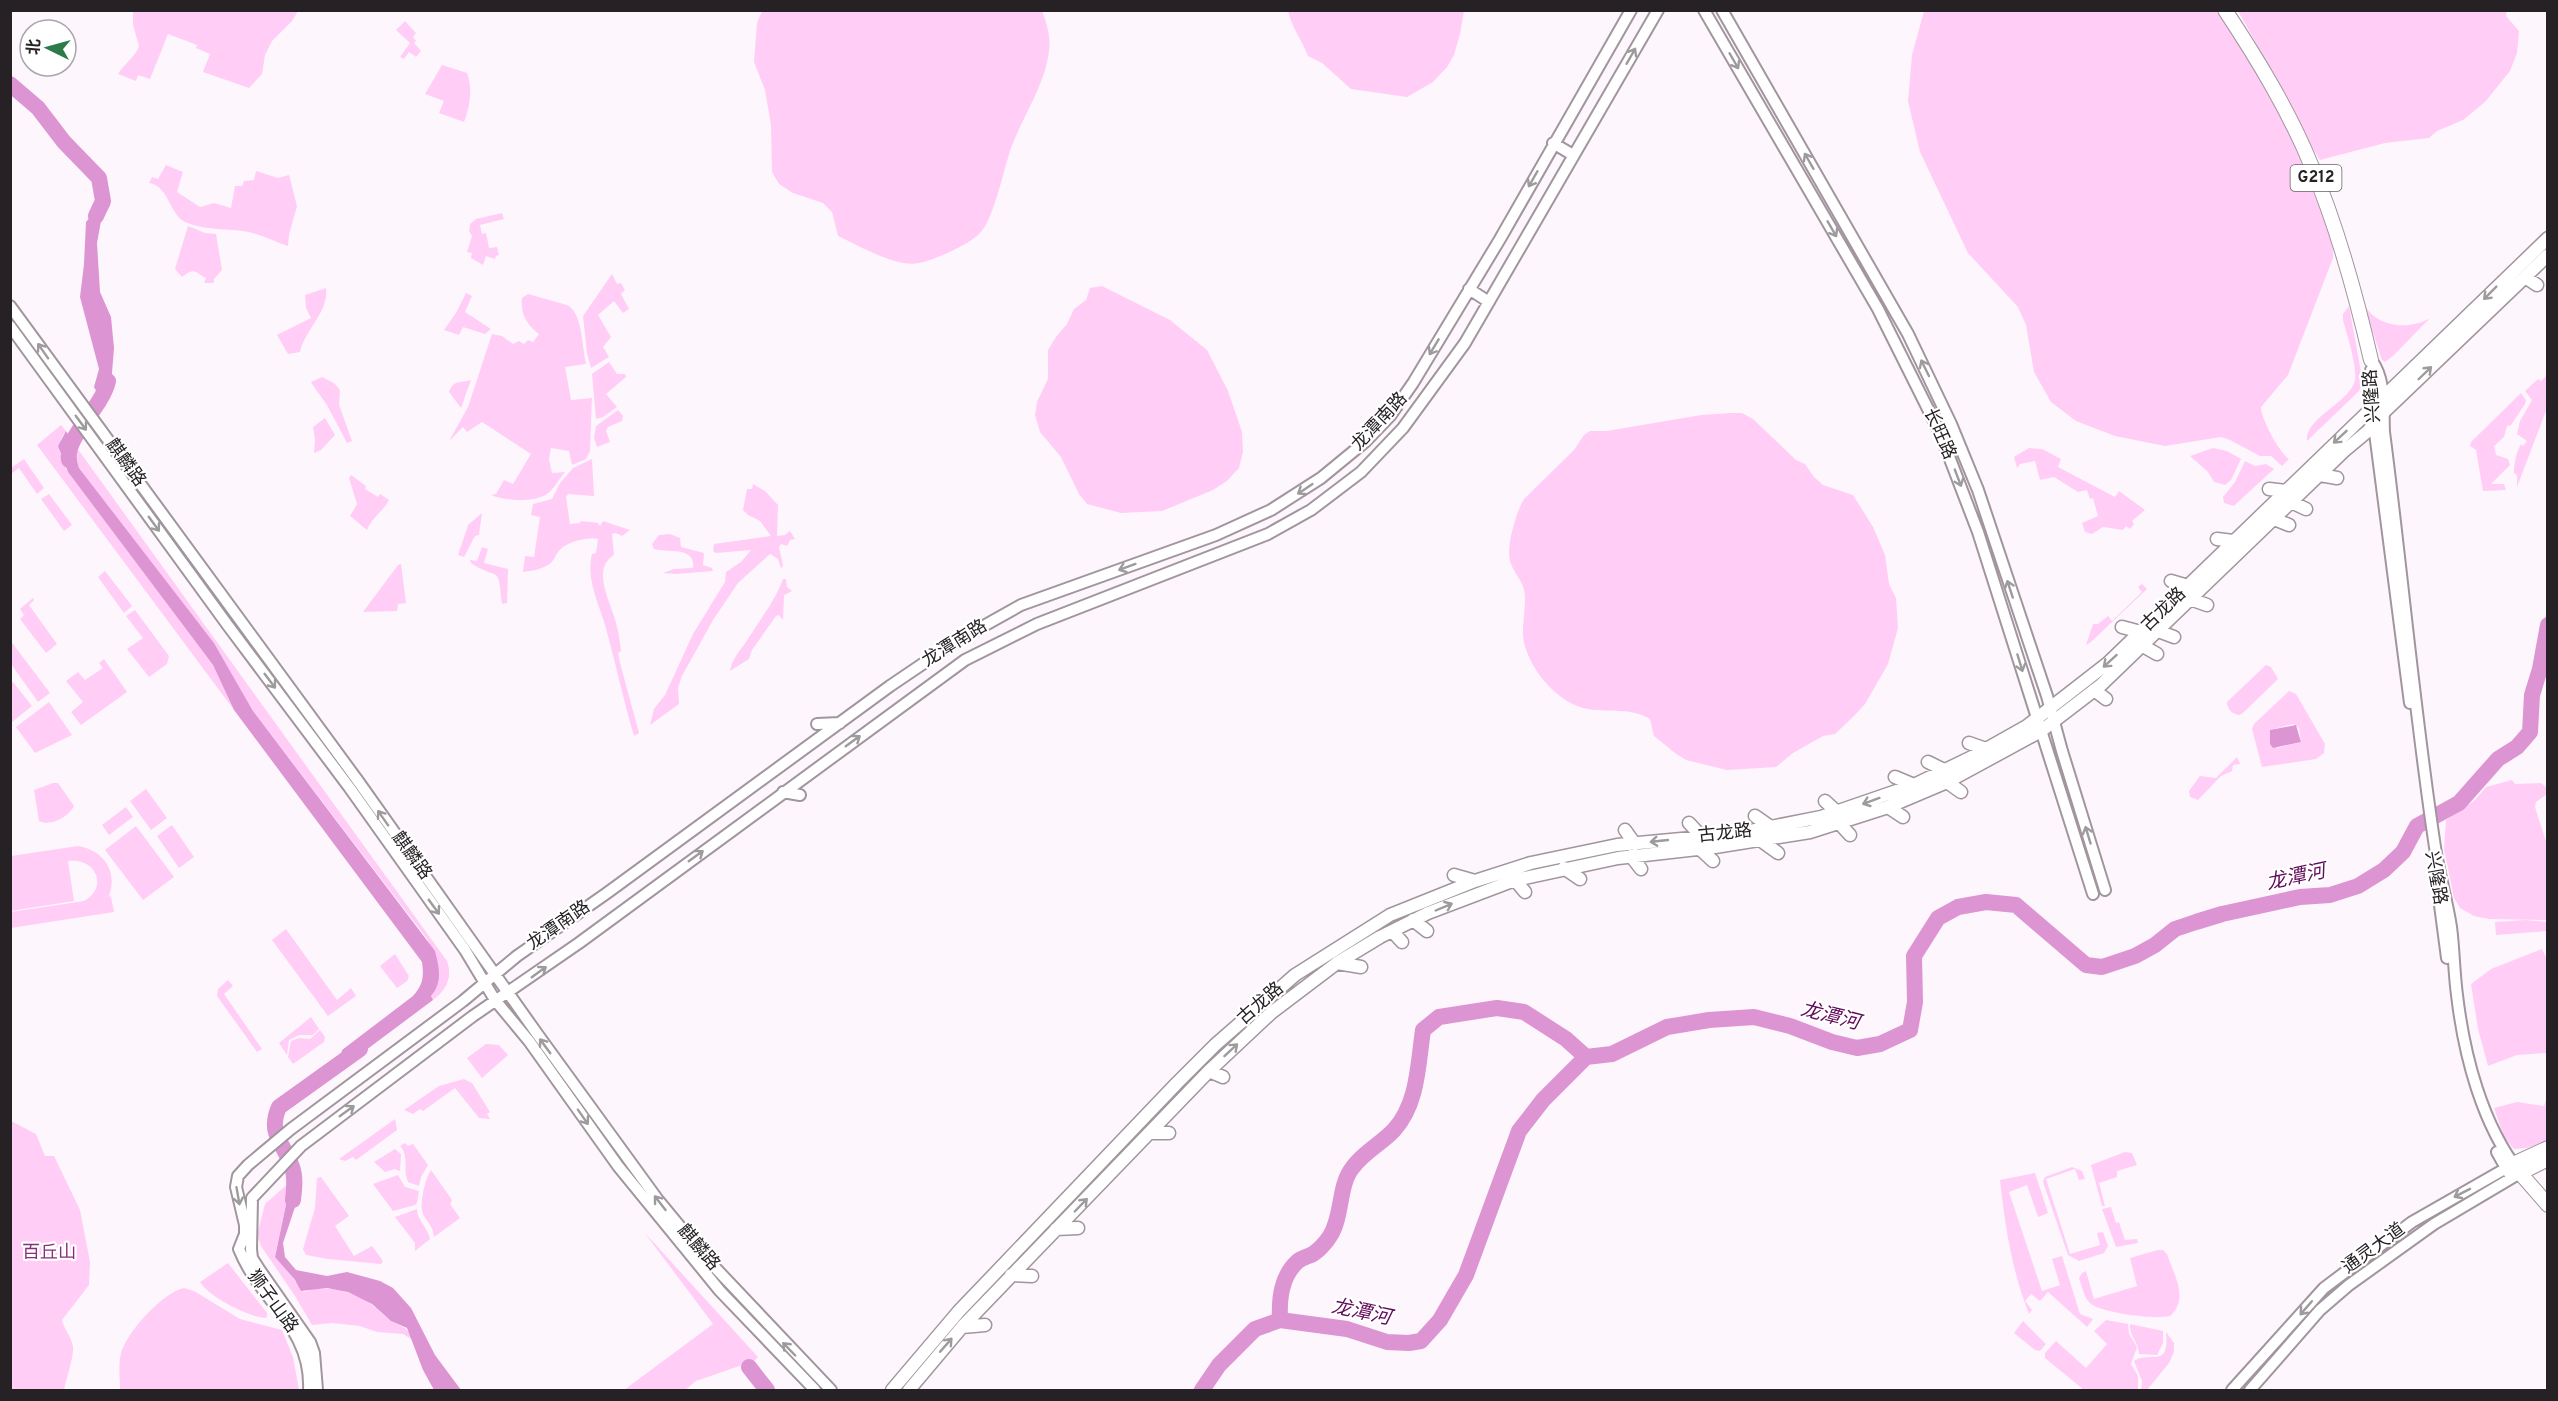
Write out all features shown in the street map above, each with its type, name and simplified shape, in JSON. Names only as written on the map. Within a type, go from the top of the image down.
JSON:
[{"type":"highway","name":"G212","points":[[2225,10],[2260,64],[2311,165],[2345,261],[2371,360]]},
{"type":"highway","name":"通灵大道","points":[[2513,1171],[2547,1148]]},
{"type":"highway","name":"通灵大道","points":[[2513,1171],[2547,1159]]},
{"type":"highway","points":[[2513,1171],[2547,1205]]},
{"type":"highway","points":[[2513,1171],[2547,1214]]},
{"type":"main road","name":"龙潭南路","points":[[245,1249],[245,1225],[236,1187],[238,1176],[263,1152],[463,1001],[495,974],[840,723],[955,642],[1005,613],[1057,591],[1216,535],[1271,510],[1321,478],[1366,441],[1397,407],[1495,247],[1631,10]]},
{"type":"main road","name":"龙潭南路","points":[[245,1249],[252,1198],[301,1146],[495,1000],[509,993],[938,679],[979,652],[1037,624],[1268,534],[1311,510],[1361,472],[1403,429],[1450,364],[1489,302],[1658,10]]},
{"type":"main road","name":"长旺路","points":[[1704,10],[1878,309],[1923,397],[1978,532],[2093,894]]},
{"type":"main road","name":"长旺路","points":[[1722,10],[1903,325],[1943,406],[1978,490],[2051,709],[2105,890]]},
{"type":"main road","points":[[1553,143],[1573,155]]},
{"type":"main road","name":"古龙路","points":[[909,1390],[962,1327],[1209,1071],[1271,1013],[1336,963],[1413,920],[1515,880],[1564,868],[1888,807],[2055,722],[2158,632],[2233,541],[2288,497],[2320,475],[2374,424],[2520,273],[2547,238]]},
{"type":"main road","points":[[1484,252],[1495,247]]},
{"type":"main road","name":"古龙路","points":[[892,1390],[959,1311],[1215,1045],[1285,983],[1390,915],[1475,881],[1531,863],[1573,853],[1635,843],[1760,840],[1810,832],[1914,785],[1947,776],[2051,709],[2108,663],[2274,519],[2288,497],[2377,401],[2520,273],[2547,255]]},
{"type":"main road","points":[[2501,263],[2537,285]]},
{"type":"main road","points":[[1469,289],[1489,302]]},
{"type":"main road","name":"麒麟路","points":[[10,306],[358,781],[658,1200],[705,1257],[771,1330],[831,1390]]},
{"type":"main road","name":"麒麟路","points":[[10,326],[349,787],[465,950],[495,1000],[529,1041],[618,1166],[720,1291],[815,1390]]},
{"type":"main road","name":"兴隆路","points":[[2371,360],[2379,374],[2374,424],[2432,849],[2451,926],[2457,994],[2467,1050],[2482,1098],[2513,1171]]},
{"type":"main road","name":"兴隆路","points":[[2377,401],[2383,413],[2419,752]]},
{"type":"main road","points":[[2320,475],[2337,478]]},
{"type":"main road","points":[[2269,489],[2288,497],[2306,509]]},
{"type":"main road","points":[[2274,519],[2289,525]]},
{"type":"main road","points":[[2217,539],[2233,541]]},
{"type":"main road","points":[[2171,582],[2207,605]]},
{"type":"main road","points":[[2122,627],[2141,632]]},
{"type":"main road","points":[[2158,632],[2174,638]]},
{"type":"main road","points":[[2143,646],[2157,654]]},
{"type":"main road","points":[[2094,690],[2106,699]]},
{"type":"main road","points":[[817,724],[840,723]]},
{"type":"main road","points":[[1969,743],[1986,749]]},
{"type":"main road","points":[[1928,762],[1947,776],[1961,792]]},
{"type":"main road","points":[[1895,777],[1914,785]]},
{"type":"main road","points":[[783,792],[800,795]]},
{"type":"main road","points":[[1825,801],[1850,835]]},
{"type":"main road","points":[[1888,807],[1903,817]]},
{"type":"main road","points":[[1755,816],[1772,828]]},
{"type":"main road","points":[[1689,823],[1713,861]]},
{"type":"main road","points":[[1625,830],[1635,843]]},
{"type":"main road","points":[[1760,840],[1778,853]]},
{"type":"main road","points":[[1631,856],[1641,869]]},
{"type":"main road","points":[[1564,868],[1580,879]]},
{"type":"main road","points":[[1454,875],[1475,881]]},
{"type":"main road","points":[[1515,880],[1525,892]]},
{"type":"main road","points":[[1413,920],[1427,931]]},
{"type":"main road","points":[[1392,931],[1402,942]]},
{"type":"main road","points":[[1336,963],[1360,966]]},
{"type":"main road","points":[[1209,1071],[1223,1077]]},
{"type":"main road","points":[[352,1072],[365,1075]]},
{"type":"main road","points":[[1149,1133],[1169,1133]]},
{"type":"main road","name":"通灵大道","points":[[2232,1390],[2324,1288],[2412,1222],[2513,1171]]},
{"type":"main road","name":"通灵大道","points":[[2250,1390],[2320,1310],[2342,1291],[2434,1224],[2513,1171]]},
{"type":"main road","points":[[1041,1209],[1055,1211]]},
{"type":"main road","points":[[1056,1229],[1078,1228]]},
{"type":"main road","name":"狮子山路","points":[[245,1249],[256,1282],[277,1306],[302,1345],[308,1370],[309,1390]]},
{"type":"main road","name":"狮子山路","points":[[245,1249],[310,1342],[315,1353],[317,1390]]},
{"type":"main road","points":[[1011,1275],[1032,1276]]},
{"type":"main road","points":[[945,1309],[959,1311]]},
{"type":"main road","points":[[962,1327],[985,1325]]},
{"type":"green space","points":[[133,10],[298,11],[292,21],[272,41],[265,55],[262,74],[249,88],[203,72],[210,54],[196,48],[197,45],[168,34],[150,79],[138,75],[136,81],[118,74],[139,46],[133,25]]},
{"type":"green space","points":[[762,11],[1042,11],[1049,41],[1047,64],[1011,148],[990,217],[975,238],[933,259],[910,264],[899,262],[877,255],[838,236],[832,212],[823,203],[793,193],[779,184],[772,172],[771,125],[765,90],[754,62],[757,23]]},
{"type":"green space","points":[[1288,11],[1464,11],[1454,55],[1447,67],[1433,82],[1407,97],[1351,89],[1322,63],[1308,56]]},
{"type":"green space","points":[[1924,11],[2216,11],[2255,67],[2273,98],[2332,242],[2333,258],[2288,375],[2261,407],[2271,435],[2289,459],[2282,466],[2271,456],[2260,456],[2221,437],[2165,446],[2115,436],[2076,421],[2051,402],[2034,372],[2026,325],[2018,307],[1968,253],[1920,152],[1908,101],[1912,55]]},
{"type":"green space","points":[[2238,11],[2507,11],[2506,16],[2519,31],[2517,53],[2510,71],[2485,102],[2463,120],[2437,131],[2429,138],[2385,143],[2320,160],[2304,135],[2297,116]]},
{"type":"green space","points":[[405,21],[416,33],[413,37],[416,41],[414,43],[421,51],[416,57],[409,52],[404,59],[400,57],[410,43],[396,30]]},
{"type":"green space","points":[[442,65],[467,73],[470,98],[464,122],[439,113],[444,101],[425,94]]},
{"type":"green space","points":[[166,165],[183,172],[177,192],[200,207],[214,203],[231,208],[235,186],[242,186],[244,181],[254,180],[256,171],[278,178],[289,175],[297,206],[288,246],[249,232],[209,228],[185,222],[175,213],[161,189],[149,183],[152,177],[158,179]]},
{"type":"green space","points":[[502,213],[504,219],[480,225],[482,234],[486,233],[489,248],[497,247],[499,255],[495,259],[486,256],[483,265],[471,258],[472,253],[467,252],[472,236],[469,231],[470,224],[476,219]]},
{"type":"green space","points":[[188,226],[205,233],[216,234],[222,270],[214,279],[214,283],[204,283],[206,278],[193,271],[182,277],[175,269]]},
{"type":"green space","points":[[612,274],[617,284],[621,283],[625,290],[621,294],[629,309],[623,313],[614,301],[598,315],[611,337],[603,347],[609,357],[591,368],[583,316]]},
{"type":"green space","points":[[1102,286],[1170,320],[1207,350],[1228,391],[1242,432],[1243,452],[1239,468],[1227,481],[1213,490],[1162,511],[1121,513],[1087,504],[1079,494],[1061,457],[1040,432],[1035,415],[1037,402],[1048,379],[1048,350],[1067,324],[1074,309],[1086,300],[1090,288]]},
{"type":"green space","points":[[326,288],[324,305],[300,352],[288,354],[277,335],[311,318],[306,308],[305,295]]},
{"type":"green space","points":[[466,293],[472,296],[465,312],[491,329],[485,334],[463,327],[459,335],[444,330]]},
{"type":"green space","points":[[528,294],[567,305],[576,315],[586,364],[565,367],[571,400],[592,398],[590,451],[586,459],[572,465],[569,451],[551,448],[549,459],[552,473],[565,472],[554,487],[547,494],[535,499],[511,500],[491,495],[496,494],[504,480],[513,484],[531,454],[482,422],[467,432],[463,427],[449,441],[468,407],[492,334],[502,336],[513,344],[519,341],[524,344],[528,340],[533,342],[539,334],[531,327],[523,314],[522,298]]},
{"type":"green space","points":[[2363,302],[2375,317],[2392,324],[2412,324],[2430,318],[2385,362],[2382,360]]},
{"type":"green space","points":[[2349,306],[2363,383],[2359,391],[2307,441],[2308,433],[2313,425],[2345,396],[2355,380],[2353,358],[2343,320],[2343,314]]},
{"type":"green space","points":[[609,362],[617,374],[625,374],[626,377],[606,394],[617,407],[596,419],[592,374]]},
{"type":"green space","points":[[2547,375],[2547,408],[2517,487],[2517,475],[2514,473],[2516,458],[2521,444],[2523,446],[2527,441],[2517,434],[2520,421],[2532,400],[2525,391],[2538,379],[2541,381]]},
{"type":"green space","points":[[322,377],[334,383],[340,390],[339,405],[352,441],[347,443],[327,405],[311,382]]},
{"type":"green space","points":[[471,380],[461,408],[449,392],[455,384]]},
{"type":"green space","points":[[2521,393],[2526,400],[2525,404],[2511,425],[2507,426],[2504,437],[2494,446],[2496,455],[2508,459],[2510,465],[2491,484],[2504,484],[2506,490],[2483,491],[2476,450],[2470,446],[2471,442]]},
{"type":"green space","points":[[618,410],[623,416],[622,421],[608,427],[606,431],[610,442],[597,447],[594,438],[596,426]]},
{"type":"green space","points":[[1742,413],[1753,419],[1796,460],[1805,464],[1823,485],[1853,495],[1873,527],[1885,555],[1889,584],[1896,598],[1898,628],[1888,664],[1865,704],[1835,734],[1823,736],[1793,753],[1776,767],[1727,770],[1686,760],[1675,753],[1654,736],[1650,719],[1642,715],[1576,706],[1565,700],[1545,682],[1530,660],[1526,649],[1523,637],[1524,590],[1511,565],[1509,547],[1512,530],[1524,499],[1590,431],[1607,431],[1701,415]]},
{"type":"green space","points":[[325,418],[335,435],[321,450],[314,453],[313,427]]},
{"type":"green space","points":[[61,425],[66,431],[60,441],[60,451],[68,472],[213,665],[234,710],[37,445]]},
{"type":"green space","points":[[77,448],[447,961],[449,978],[442,992],[433,1000],[428,940],[253,711],[214,643],[79,468],[75,454]]},
{"type":"green space","points":[[2029,448],[2042,449],[2061,459],[2058,467],[2115,497],[2119,491],[2145,510],[2132,521],[2134,524],[2130,529],[2126,526],[2123,530],[2103,527],[2092,534],[2085,532],[2082,523],[2098,516],[2093,498],[2090,499],[2087,490],[2078,492],[2054,477],[2040,480],[2035,461],[2020,464],[2017,468],[2014,457]]},
{"type":"green space","points":[[2213,448],[2227,451],[2241,459],[2231,480],[2225,485],[2214,482],[2208,472],[2190,456]]},
{"type":"green space","points":[[24,459],[44,488],[37,494],[19,468],[11,474],[11,468]]},
{"type":"green space","points":[[592,459],[594,496],[568,494],[566,497],[570,524],[581,521],[598,523],[600,526],[603,521],[630,530],[622,536],[612,534],[614,555],[607,562],[603,579],[615,619],[621,651],[618,653],[620,663],[639,733],[634,736],[592,585],[590,565],[592,554],[596,553],[598,539],[571,543],[561,548],[548,565],[523,572],[525,556],[534,557],[540,517],[531,515],[533,504],[552,499],[560,483],[573,468]]},
{"type":"green space","points":[[2245,461],[2255,466],[2266,464],[2274,469],[2234,506],[2224,503],[2223,497],[2235,482]]},
{"type":"green space","points":[[351,475],[366,486],[365,489],[378,497],[380,494],[389,500],[367,530],[350,516],[357,504],[349,478]]},
{"type":"green space","points":[[753,484],[765,491],[778,505],[777,536],[785,535],[790,531],[795,539],[790,540],[787,546],[781,544],[779,547],[783,566],[781,568],[778,559],[770,554],[738,583],[713,620],[682,676],[678,688],[679,704],[650,725],[654,709],[665,695],[693,634],[725,582],[726,572],[741,562],[751,550],[716,553],[713,551],[714,544],[771,536],[760,521],[743,510],[747,489],[752,489]]},
{"type":"green space","points":[[49,494],[72,525],[64,531],[41,499]]},
{"type":"green space","points":[[482,513],[479,535],[475,536],[464,557],[458,555],[468,525]]},
{"type":"green space","points":[[670,534],[680,538],[681,547],[704,553],[703,565],[712,568],[713,571],[663,573],[674,569],[693,568],[693,561],[686,553],[654,549],[652,544],[659,535]]},
{"type":"green space","points":[[482,547],[488,549],[484,563],[508,569],[507,603],[502,604],[500,583],[496,575],[471,563],[470,560],[477,561]]},
{"type":"green space","points":[[401,564],[406,603],[398,604],[397,611],[363,612],[398,565]]},
{"type":"green space","points":[[105,571],[132,606],[124,613],[98,577]]},
{"type":"green space","points":[[783,579],[786,579],[787,587],[792,591],[784,595],[783,620],[779,615],[776,616],[752,650],[749,659],[730,671],[734,659],[771,603]]},
{"type":"green space","points":[[2142,584],[2147,589],[2086,645],[2093,624],[2098,624],[2108,616],[2112,621],[2142,592],[2138,587]]},
{"type":"green space","points":[[33,598],[34,600],[29,605],[57,644],[46,653],[20,619],[24,615],[20,609]]},
{"type":"green space","points":[[135,610],[169,656],[167,664],[149,677],[127,649],[143,638],[126,616]]},
{"type":"green space","points":[[10,640],[50,693],[38,702],[11,664]]},
{"type":"green space","points":[[104,659],[127,692],[81,725],[71,712],[83,702],[66,681],[78,672],[85,680],[103,668],[99,663]]},
{"type":"green space","points":[[2266,665],[2271,667],[2278,679],[2243,713],[2239,715],[2232,712],[2227,702]]},
{"type":"green space","points":[[13,682],[32,706],[12,722],[10,684]]},
{"type":"green space","points":[[2289,691],[2296,694],[2325,744],[2324,753],[2316,759],[2262,767],[2252,729],[2254,724]],"holes":[[[2293,724],[2299,728],[2301,742],[2277,748],[2270,730]]]},
{"type":"green space","points":[[49,702],[72,735],[35,753],[16,727]]},
{"type":"green space","points":[[2237,757],[2240,764],[2233,765],[2232,771],[2221,776],[2198,800],[2190,797],[2189,791],[2200,776],[2216,778]]},
{"type":"green space","points":[[2512,780],[2515,784],[2541,783],[2547,788],[2547,794],[2536,802],[2535,807],[2547,845],[2547,920],[2489,919],[2474,916],[2460,908],[2454,898],[2444,849],[2446,820],[2475,800],[2486,787]]},
{"type":"green space","points":[[58,783],[74,806],[68,814],[58,820],[43,823],[39,821],[34,790]]},
{"type":"green space","points":[[146,789],[167,818],[151,830],[130,801]]},
{"type":"green space","points":[[126,807],[133,817],[109,835],[102,825]]},
{"type":"green space","points":[[172,825],[194,857],[179,868],[157,836]]},
{"type":"green space","points":[[136,826],[174,877],[143,900],[105,850]]},
{"type":"green space","points":[[78,846],[95,852],[107,864],[112,879],[109,896],[114,912],[11,928],[11,912],[84,901],[92,895],[97,881],[92,868],[78,861],[68,861],[74,901],[11,911],[11,856]]},
{"type":"green space","points":[[2526,920],[2547,922],[2547,931],[2496,935],[2495,922]]},
{"type":"green space","points":[[286,929],[337,1000],[351,988],[356,996],[328,1016],[272,940]]},
{"type":"green space","points":[[2542,949],[2547,959],[2547,1053],[2517,1055],[2488,1066],[2478,1029],[2471,984],[2491,969]]},
{"type":"green space","points":[[395,954],[409,976],[407,981],[397,988],[380,966]]},
{"type":"green space","points":[[228,980],[233,986],[224,994],[262,1049],[257,1052],[217,996],[218,989]]},
{"type":"green space","points":[[311,1017],[319,1029],[313,1035],[299,1035],[289,1040],[287,1055],[279,1043]]},
{"type":"green space","points":[[320,1030],[325,1037],[324,1042],[293,1064],[288,1057],[291,1041],[299,1038],[310,1039]]},
{"type":"green space","points":[[486,1044],[499,1045],[508,1055],[482,1078],[467,1058]]},
{"type":"green space","points":[[464,1079],[472,1083],[490,1112],[487,1114],[490,1119],[479,1118],[455,1088],[423,1111],[420,1109],[413,1114],[404,1110],[439,1086]]},
{"type":"green space","points":[[2547,1097],[2547,1141],[2527,1148],[2514,1149],[2504,1137],[2494,1108],[2517,1102],[2544,1106]]},
{"type":"green space","points":[[395,1119],[397,1130],[356,1160],[353,1157],[345,1161],[339,1159]]},
{"type":"green space","name":"百丘山","points":[[11,1121],[36,1134],[45,1156],[54,1156],[80,1210],[90,1262],[89,1285],[62,1320],[73,1347],[64,1390],[11,1390]]},
{"type":"green space","points":[[405,1143],[408,1146],[413,1144],[428,1165],[419,1186],[408,1182],[406,1177],[405,1154],[400,1146]]},
{"type":"green space","points":[[395,1149],[401,1154],[400,1171],[395,1169],[385,1172],[374,1162]]},
{"type":"green space","points":[[2125,1152],[2132,1153],[2137,1165],[2117,1171],[2117,1177],[2099,1183],[2105,1206],[2102,1206],[2091,1165]]},
{"type":"green space","points":[[2072,1167],[2082,1171],[2085,1179],[2079,1180],[2075,1169],[2046,1179],[2070,1254],[2100,1245],[2097,1233],[2103,1232],[2108,1246],[2104,1253],[2079,1261],[2068,1255],[2043,1182],[2045,1177]]},
{"type":"green space","points":[[431,1170],[452,1200],[450,1204],[460,1218],[434,1237],[432,1228],[422,1212],[425,1186]]},
{"type":"green space","points":[[2035,1173],[2048,1213],[2038,1217],[2027,1185],[2009,1192],[2042,1291],[2060,1285],[2052,1259],[2062,1256],[2080,1314],[2093,1319],[2087,1327],[2048,1292],[2040,1301],[2031,1294],[2025,1301],[2032,1310],[2029,1314],[2023,1298],[2010,1248],[2000,1180]]},
{"type":"green space","points":[[398,1175],[405,1187],[419,1191],[415,1205],[393,1211],[373,1184]]},
{"type":"green space","points":[[321,1177],[349,1216],[335,1226],[354,1256],[372,1246],[383,1261],[381,1264],[306,1255],[303,1249],[315,1208],[317,1178]]},
{"type":"green space","points":[[291,1181],[275,1256],[304,1292],[330,1289],[348,1292],[371,1304],[390,1320],[406,1329],[413,1340],[403,1334],[377,1332],[360,1326],[332,1323],[312,1325],[261,1246],[257,1235],[265,1204]]},
{"type":"green space","points":[[2111,1207],[2125,1240],[2137,1239],[2138,1243],[2116,1247],[2102,1209]]},
{"type":"green space","points":[[417,1209],[430,1239],[415,1251],[415,1243],[395,1217]]},
{"type":"green space","points":[[644,1232],[758,1357],[754,1361],[696,1381],[685,1390],[624,1390],[713,1324]]},
{"type":"green space","points":[[2163,1250],[2167,1254],[2178,1286],[2179,1302],[2170,1316],[2153,1317],[2118,1313],[2097,1307],[2089,1302],[2079,1278],[2082,1273],[2086,1271],[2094,1299],[2137,1286],[2130,1258]]},
{"type":"green space","points":[[228,1263],[267,1313],[267,1317],[249,1314],[229,1305],[211,1294],[200,1282]]},
{"type":"green space","points":[[184,1288],[194,1291],[240,1319],[282,1330],[293,1357],[299,1390],[120,1390],[120,1358],[130,1335],[156,1305],[175,1291]]},
{"type":"green space","points":[[2106,1320],[2128,1324],[2129,1334],[2137,1347],[2131,1364],[2138,1376],[2138,1390],[2084,1390],[2045,1358],[2045,1353],[2056,1341],[2086,1368],[2107,1344],[2094,1331]]},
{"type":"green space","points":[[2023,1321],[2046,1344],[2040,1351],[2035,1350],[2014,1333]]},
{"type":"green space","points":[[2130,1324],[2163,1331],[2163,1343],[2157,1355],[2139,1354]]},
{"type":"green space","points":[[2166,1332],[2174,1343],[2174,1352],[2169,1363],[2147,1390],[2141,1390],[2142,1381],[2134,1361],[2162,1355],[2165,1351]]},
{"type":"shaded area","points":[[109,195],[110,205],[101,221],[97,243],[100,292],[111,317],[114,348],[111,385],[105,407],[94,387],[99,369],[80,297],[86,222],[92,215],[97,198]]},
{"type":"shaded area","points":[[66,431],[77,448],[75,454],[79,468],[214,643],[253,711],[435,951],[439,980],[431,996],[433,1000],[346,1065],[341,1058],[342,1050],[413,996],[419,988],[423,972],[422,962],[234,710],[213,665],[68,472],[58,446]]},
{"type":"shaded area","points":[[2296,725],[2301,742],[2273,748],[2270,744],[2270,730]]},
{"type":"shaded area","points":[[297,1176],[297,1201],[283,1243],[285,1257],[296,1270],[327,1276],[347,1272],[380,1281],[393,1288],[411,1308],[435,1355],[461,1390],[434,1390],[423,1370],[407,1328],[391,1321],[372,1304],[348,1292],[327,1288],[301,1291],[295,1280],[275,1257],[291,1181]]},
{"type":"waterway","points":[[10,84],[38,108],[64,142],[99,178],[103,201],[96,216]]},
{"type":"waterway","points":[[69,460],[69,451],[73,442],[99,401],[108,381]]},
{"type":"waterway","name":"龙潭河","points":[[1202,1390],[1219,1365],[1255,1329],[1280,1320],[1347,1329],[1387,1342],[1421,1341],[1440,1320],[1466,1275],[1519,1131],[1543,1100],[1586,1057],[1612,1054],[1667,1027],[1709,1020],[1754,1017],[1857,1048],[1880,1044],[1910,1030],[1915,1002],[1914,956],[1938,918],[1958,907],[1986,902],[2016,905],[2086,965],[2102,967],[2135,956],[2155,945],[2175,929],[2196,922],[2300,897],[2330,895],[2358,886],[2384,870],[2403,852],[2417,826],[2459,803],[2498,759],[2517,747],[2530,732],[2532,695],[2540,669],[2548,625]]},
{"type":"waterway","points":[[1280,1320],[1281,1296],[1288,1274],[1298,1261],[1316,1252],[1328,1239],[1337,1219],[1348,1174],[1362,1157],[1394,1130],[1408,1108],[1416,1083],[1423,1030],[1439,1017],[1497,1008],[1524,1012],[1566,1039],[1586,1057]]},
{"type":"waterway","points":[[293,1200],[293,1171],[276,1132],[275,1124],[279,1107],[360,1049]]},
{"type":"waterway","points":[[749,1367],[767,1390]]}]
